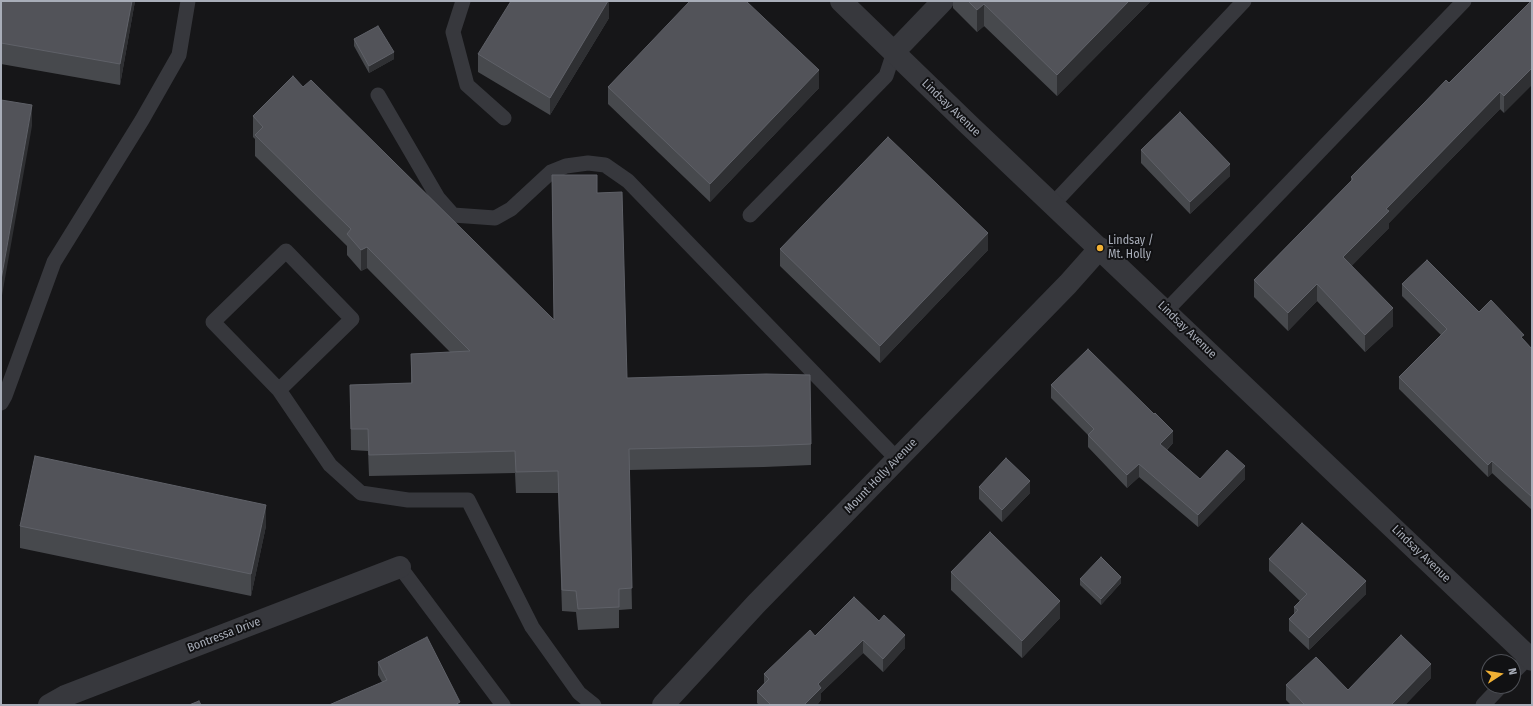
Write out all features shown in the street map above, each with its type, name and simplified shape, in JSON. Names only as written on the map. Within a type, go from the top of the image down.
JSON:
[{"type":"street","name":"Lindsay Avenue","points":[[841,1],[1530,659]]},
{"type":"street","points":[[894,52],[943,1]]},
{"type":"street","name":"Mount Holly Avenue","points":[[663,705],[756,604],[1068,284],[1100,248]]},
{"type":"street","name":"Bontressa Drive","points":[[49,705],[65,696],[400,567]]},
{"type":"lane","points":[[1,403],[5,396],[54,262],[142,120],[179,55],[188,1]]},
{"type":"lane","points":[[463,1],[453,32],[467,85],[504,118]]},
{"type":"lane","points":[[1053,204],[1244,1]]},
{"type":"lane","points":[[1166,311],[1464,1]]},
{"type":"lane","points":[[750,215],[886,76],[894,52]]},
{"type":"lane","points":[[378,95],[438,198],[453,215],[495,218],[511,209],[551,172],[566,166],[588,163],[605,165],[611,169],[628,181],[898,459]]},
{"type":"lane","points":[[279,390],[352,319],[286,251],[213,322],[279,390],[330,465],[361,492],[408,500],[468,500],[532,627],[579,694],[594,705]]},
{"type":"lane","points":[[400,567],[503,705]]},
{"type":"lane","points":[[1521,666],[1530,659]]},
{"type":"lane","points":[[1483,705],[1493,694]]},
{"type":"building","points":[[1,1],[132,1],[120,64],[1,43]]},
{"type":"building","points":[[511,1],[608,1],[550,98],[478,54]]},
{"type":"building","points":[[690,1],[746,1],[819,70],[710,184],[608,87]]},
{"type":"building","points":[[968,1],[1129,1],[1057,75],[984,4],[977,10]]},
{"type":"building","points":[[1531,1],[1532,68],[1504,96],[1500,92],[1386,209],[1389,211],[1343,257],[1393,308],[1365,335],[1317,284],[1288,313],[1254,280],[1353,179],[1351,177],[1446,80],[1449,83]]},
{"type":"building","points":[[378,26],[394,52],[369,66],[354,39]]},
{"type":"building","points":[[293,76],[303,87],[311,80],[554,320],[552,175],[597,175],[597,193],[622,192],[627,378],[766,374],[810,375],[811,444],[629,449],[632,588],[619,589],[619,607],[578,609],[576,591],[562,590],[558,471],[516,472],[515,451],[369,455],[368,429],[351,429],[350,385],[412,383],[411,354],[470,351],[367,247],[361,250],[347,234],[351,229],[255,135],[263,127],[253,116]]},
{"type":"building","points":[[1,100],[32,105],[1,280]]},
{"type":"building","points":[[1180,112],[1230,164],[1190,202],[1141,150]]},
{"type":"building","points":[[888,137],[988,233],[880,346],[780,249]]},
{"type":"building","points":[[1427,260],[1479,312],[1491,300],[1524,335],[1521,337],[1532,349],[1532,497],[1492,461],[1488,465],[1399,377],[1447,329],[1402,284]]},
{"type":"building","points":[[1088,349],[1173,431],[1160,444],[1200,479],[1227,450],[1245,466],[1198,515],[1139,464],[1127,475],[1088,435],[1094,429],[1051,385]]},
{"type":"building","points":[[35,456],[266,505],[251,574],[20,526]]},
{"type":"building","points":[[1006,458],[1030,481],[1002,510],[979,487]]},
{"type":"building","points":[[1302,523],[1366,581],[1309,638],[1289,619],[1298,610],[1294,607],[1307,594],[1269,559]]},
{"type":"building","points":[[990,532],[1060,601],[1022,641],[951,572]]},
{"type":"building","points":[[1101,557],[1121,577],[1101,599],[1080,579]]},
{"type":"building","points":[[854,597],[879,621],[884,615],[905,635],[883,659],[863,640],[818,684],[821,688],[804,705],[771,705],[757,691],[769,679],[764,674],[810,630],[815,636]]},
{"type":"building","points":[[1401,635],[1431,664],[1391,705],[1305,705],[1286,685],[1316,657],[1348,690]]},
{"type":"building","points":[[427,637],[460,702],[455,705],[329,705],[387,680],[378,662]]},
{"type":"building","points":[[199,701],[201,705],[189,705]]},
{"type":"place","name":"Lindsay / Mt. Holly","points":[[1100,248]]}]
